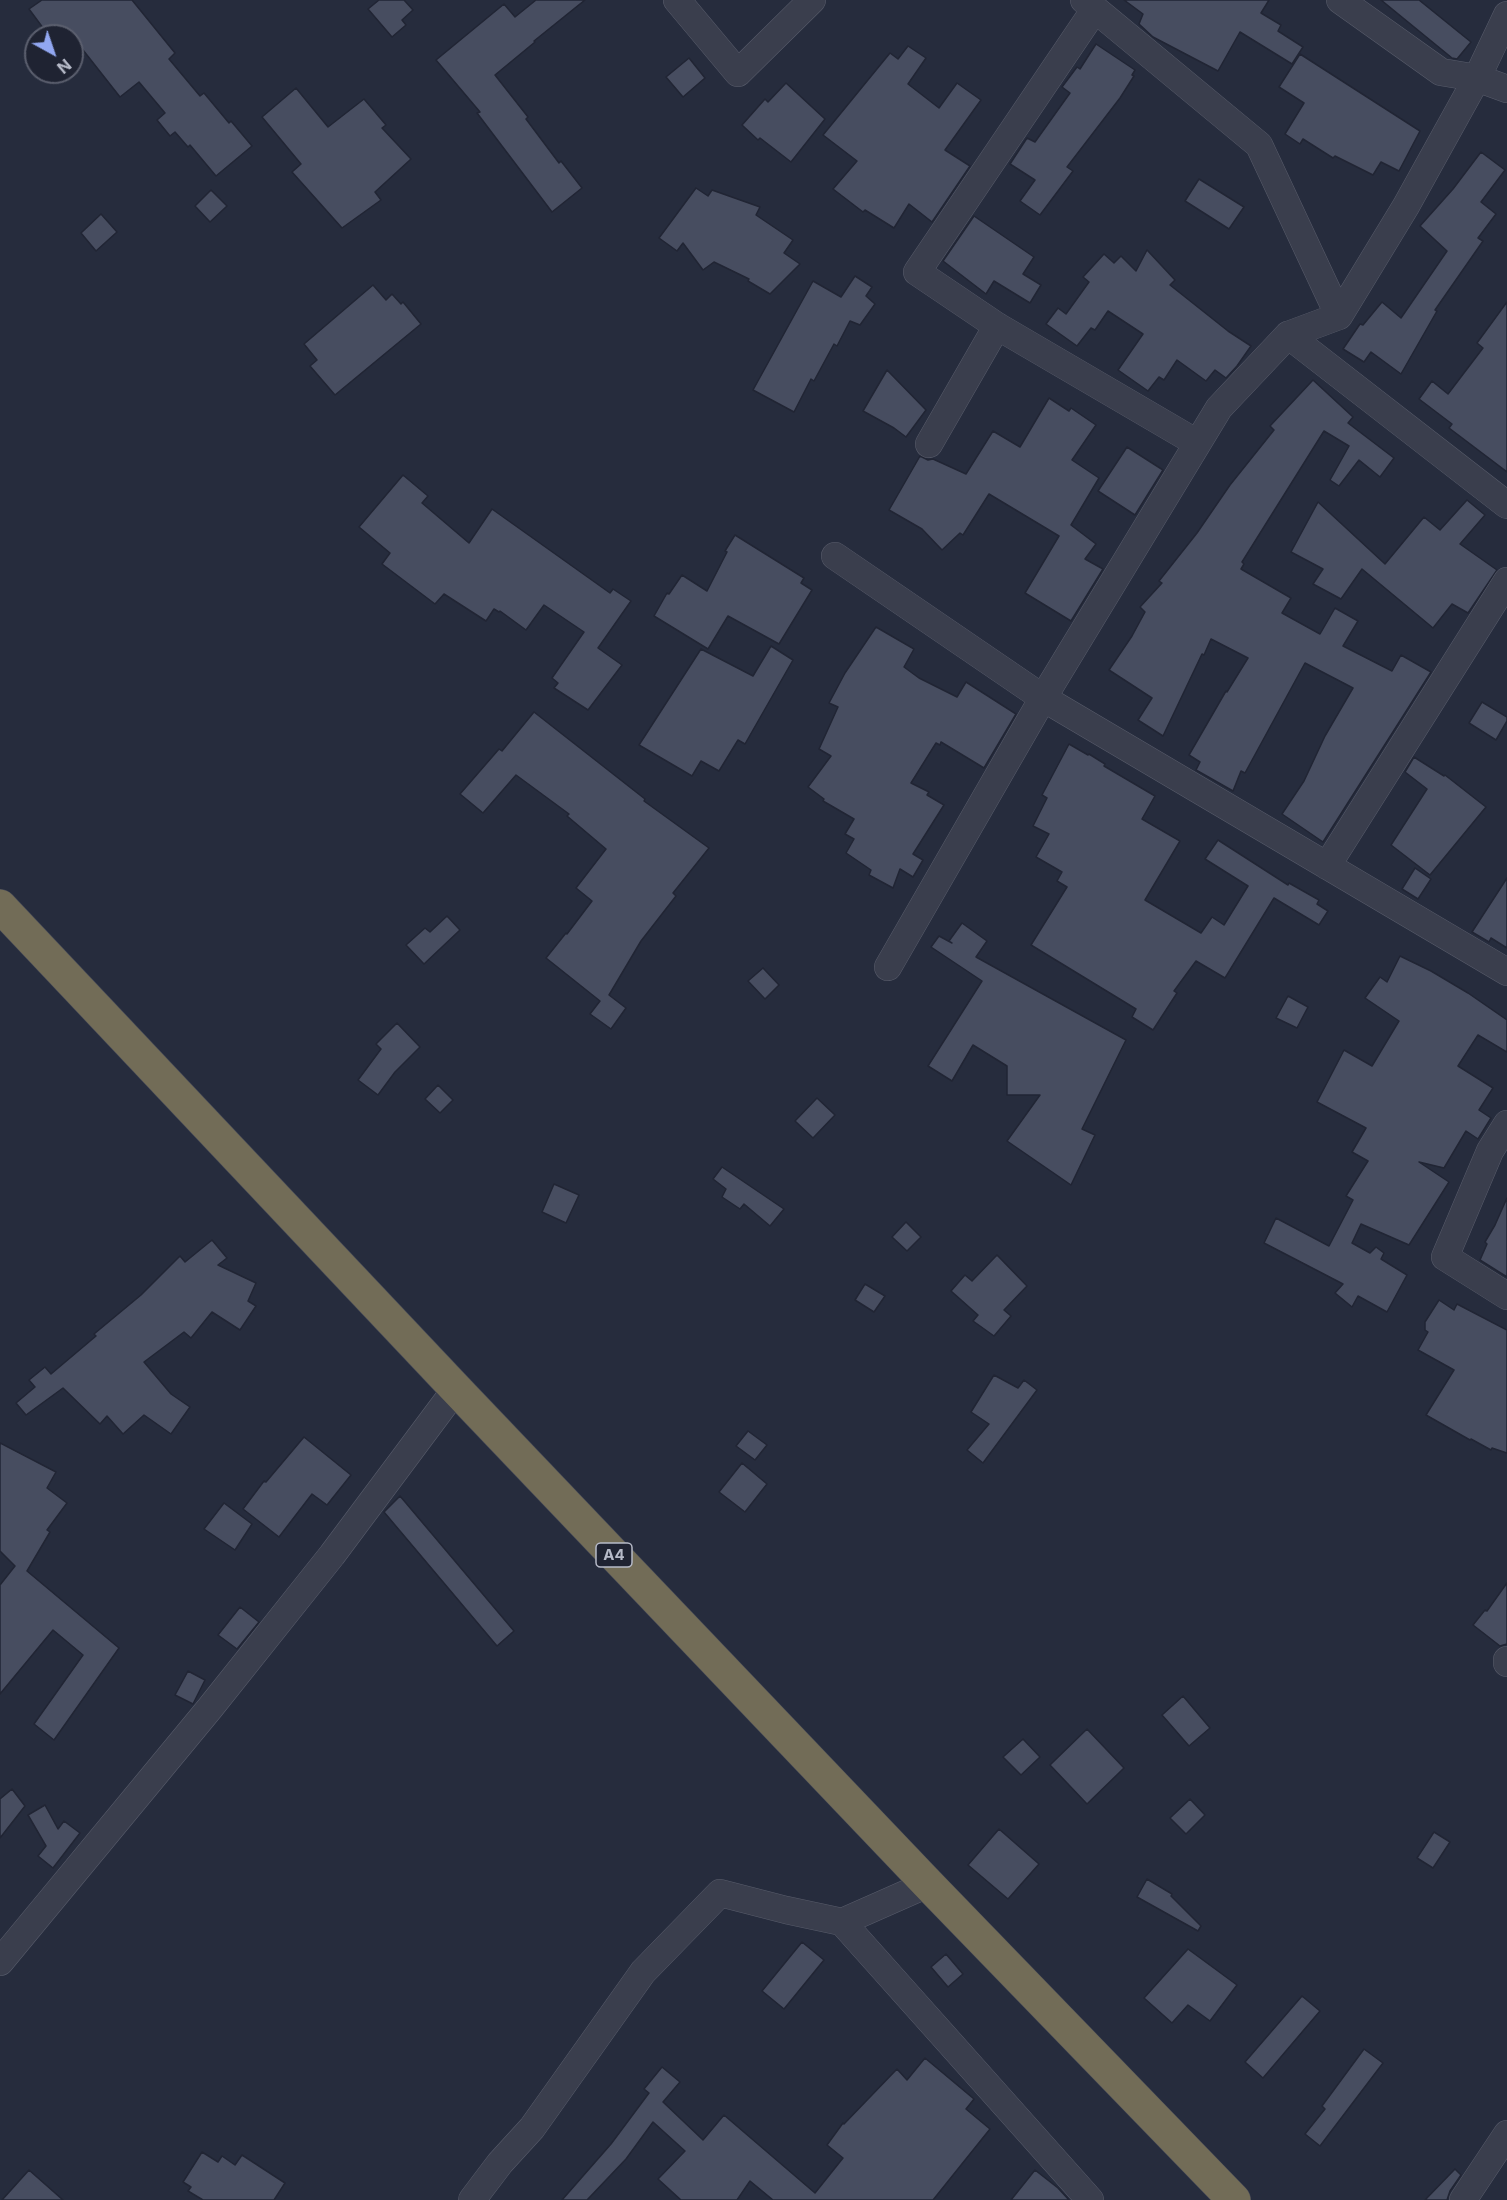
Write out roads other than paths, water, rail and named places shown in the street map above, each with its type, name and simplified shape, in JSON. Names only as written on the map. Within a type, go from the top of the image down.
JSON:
[{"type":"highway","name":"A4","points":[[0,906],[928,1884],[1234,2200]]},
{"type":"street","points":[[677,0],[738,73],[812,0]]},
{"type":"street","points":[[1340,0],[1442,72],[1476,78],[1507,89]]},
{"type":"street","points":[[1197,443],[997,326],[917,272],[1090,5],[1259,145],[1339,316]]},
{"type":"street","points":[[888,967],[1043,698],[1219,408],[1288,335],[1339,316],[1406,206],[1476,78],[1507,15]]},
{"type":"street","points":[[929,444],[997,326]]},
{"type":"street","points":[[1288,335],[1507,505]]},
{"type":"street","points":[[835,556],[1043,698],[1507,972]]},
{"type":"street","points":[[1327,866],[1507,581]]},
{"type":"street","points":[[1507,1124],[1490,1151],[1445,1257],[1507,1296]]},
{"type":"street","points":[[0,1962],[232,1681],[332,1555],[456,1389]]},
{"type":"street","points":[[472,2200],[500,2163],[532,2128],[643,1972],[720,1893],[842,1922],[928,1884]]},
{"type":"street","points":[[842,1922],[1083,2197]]},
{"type":"street","points":[[1463,2200],[1507,2134]]}]
